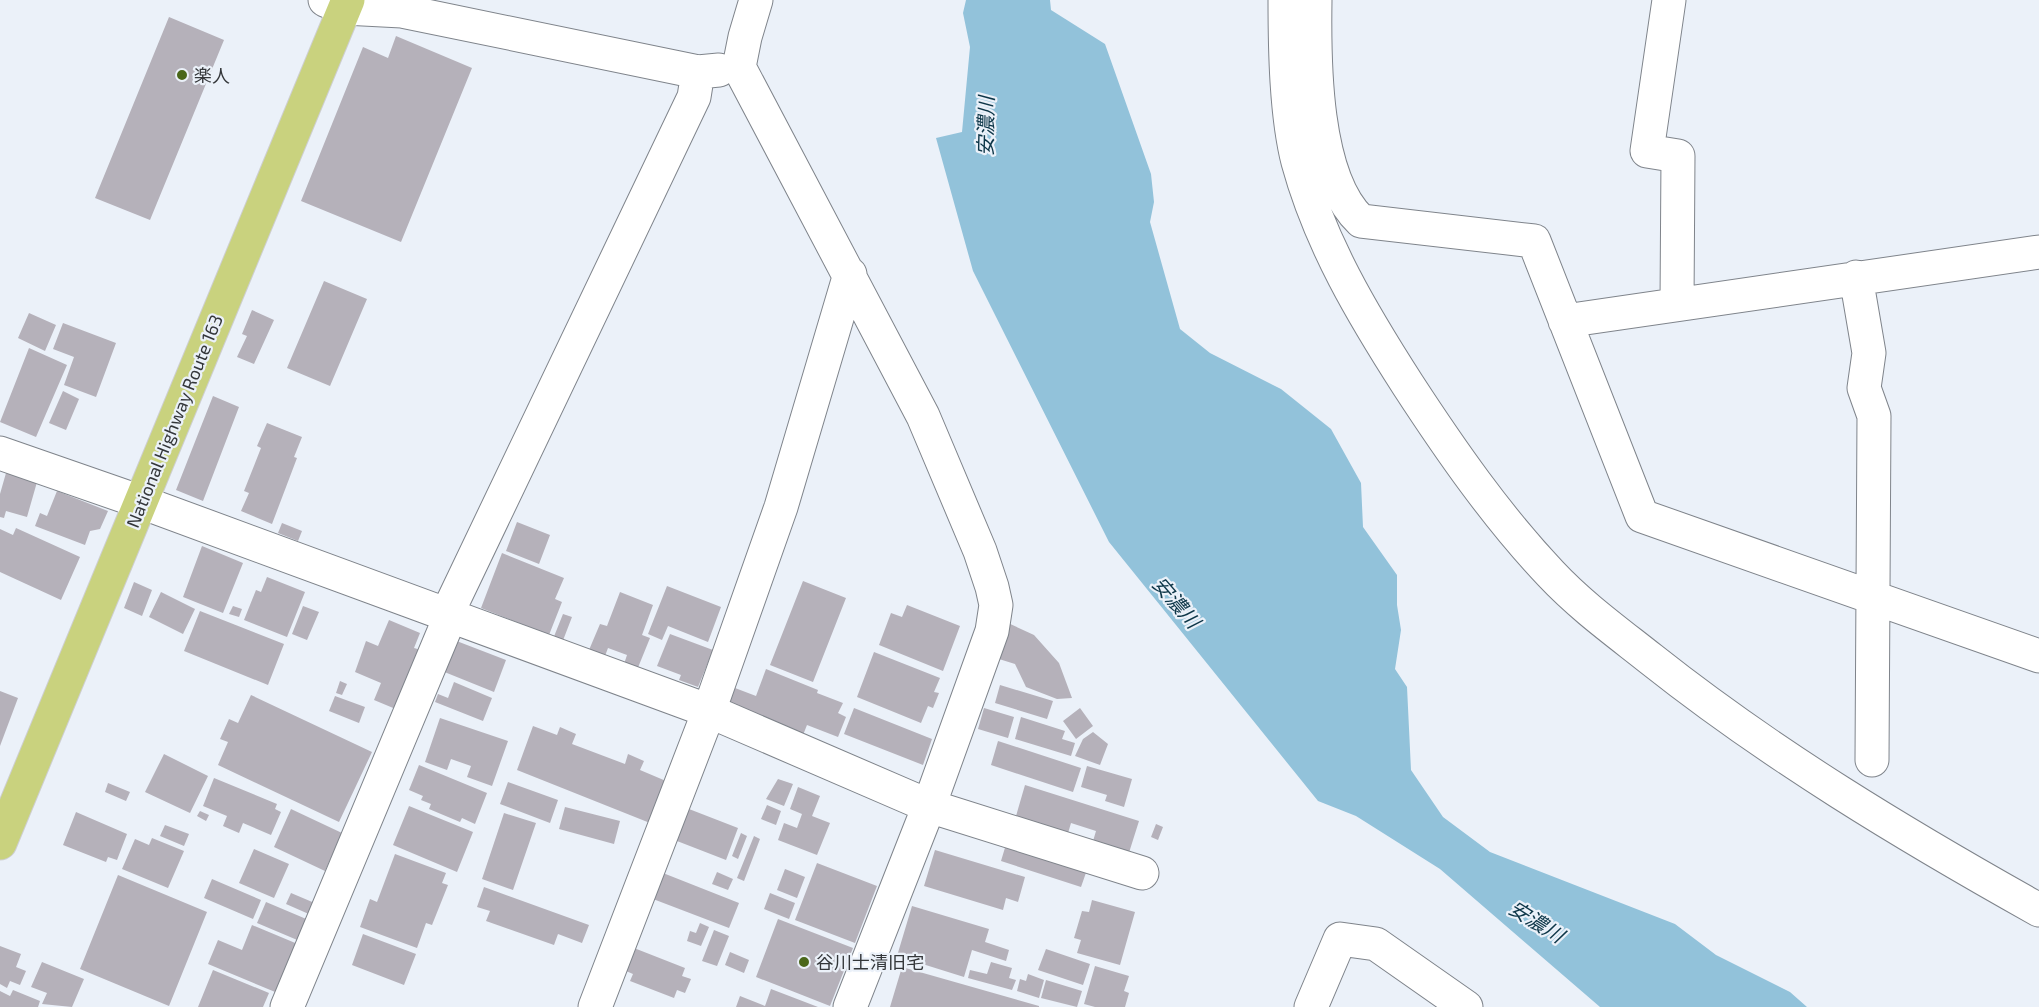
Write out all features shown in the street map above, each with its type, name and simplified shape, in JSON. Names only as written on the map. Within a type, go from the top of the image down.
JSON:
[{"type":"highway","name":"National Highway Route 163","points":[[0,843],[141,502],[339,3]]},
{"type":"street","points":[[756,0],[744,37],[739,67],[923,416],[981,551],[996,604],[992,631],[929,806],[850,1007]]},
{"type":"street","points":[[1285,0],[1291,121],[1298,161],[1339,270],[1381,343],[1441,436],[1513,531],[1553,577],[1603,622],[1702,700],[1880,818],[2039,910]]},
{"type":"street","points":[[1315,0],[1318,102],[1332,173],[1346,204],[1361,221],[1534,242],[1642,516],[2039,656]]},
{"type":"street","points":[[1669,0],[1647,151],[1678,156],[1677,304]]},
{"type":"street","points":[[339,3],[402,10],[698,72],[739,67]]},
{"type":"street","points":[[287,1007],[448,617],[694,97],[698,72]]},
{"type":"street","points":[[1565,321],[2039,252]]},
{"type":"street","points":[[595,1007],[709,711],[781,507],[850,274]]},
{"type":"street","points":[[1856,277],[1869,353],[1864,388],[1874,416],[1872,760]]},
{"type":"street","points":[[0,453],[141,502],[448,617],[709,711],[929,806],[1142,873]]},
{"type":"street","points":[[1311,1007],[1340,939],[1376,944],[1466,1007]]},
{"type":"water","name":"安濃川","points":[[966,0],[1050,0],[1051,10],[1105,44],[1151,174],[1154,202],[1150,222],[1180,329],[1210,353],[1281,389],[1331,429],[1361,483],[1363,527],[1397,575],[1397,605],[1401,630],[1395,669],[1407,687],[1411,770],[1443,817],[1490,852],[1675,924],[1716,955],[1790,992],[1807,1007],[1600,1007],[1440,869],[1356,816],[1318,801],[1109,542],[973,271],[936,138],[962,132],[970,47],[963,13]]},
{"type":"building","points":[[169,17],[224,40],[150,220],[95,198]]},
{"type":"building","points":[[396,36],[472,68],[401,242],[301,201],[363,47],[388,58]]},
{"type":"building","points":[[324,281],[367,299],[330,386],[287,368]]},
{"type":"building","points":[[252,310],[274,320],[254,364],[237,357],[247,336],[242,334]]},
{"type":"building","points":[[29,313],[56,325],[45,351],[18,338]]},
{"type":"building","points":[[63,323],[116,343],[96,397],[64,385],[74,357],[53,349]]},
{"type":"building","points":[[29,348],[67,365],[36,437],[0,422]]},
{"type":"building","points":[[63,391],[79,399],[66,430],[49,423]]},
{"type":"building","points":[[213,396],[239,407],[203,501],[176,490]]},
{"type":"building","points":[[267,423],[302,437],[294,457],[297,458],[272,524],[241,511],[249,493],[244,491],[261,448],[257,446]]},
{"type":"building","points":[[6,473],[37,482],[27,517],[6,511],[4,518],[0,517],[0,494]]},
{"type":"building","points":[[57,491],[108,511],[100,529],[90,531],[85,545],[35,526],[40,513],[47,516]]},
{"type":"building","points":[[517,522],[550,535],[539,564],[506,551]]},
{"type":"building","points":[[282,523],[302,531],[298,541],[278,533]]},
{"type":"building","points":[[16,528],[80,557],[61,600],[0,572],[0,529],[13,535]]},
{"type":"building","points":[[202,546],[243,563],[223,613],[183,597]]},
{"type":"building","points":[[502,553],[564,578],[555,599],[562,602],[549,635],[481,608]]},
{"type":"building","points":[[267,577],[305,592],[287,637],[244,620],[256,590],[261,592]]},
{"type":"building","points":[[803,581],[846,598],[813,682],[770,665]]},
{"type":"building","points":[[134,582],[152,590],[142,616],[124,608]]},
{"type":"building","points":[[667,586],[721,607],[708,642],[668,626],[662,640],[648,634]]},
{"type":"building","points":[[161,592],[195,609],[183,634],[149,617]]},
{"type":"building","points":[[620,592],[653,605],[642,635],[650,638],[637,670],[624,664],[627,655],[608,648],[605,656],[589,650],[600,624],[607,626]]},
{"type":"building","points":[[907,605],[960,626],[943,671],[879,645],[891,613],[902,617]]},
{"type":"building","points":[[233,606],[242,609],[239,617],[229,614]]},
{"type":"building","points":[[303,606],[319,612],[307,640],[292,634]]},
{"type":"building","points":[[200,611],[284,644],[268,685],[184,651]]},
{"type":"building","points":[[563,614],[572,617],[562,643],[553,639]]},
{"type":"building","points":[[389,620],[420,633],[414,648],[421,650],[398,710],[374,700],[381,683],[355,672],[366,641],[378,646]]},
{"type":"building","points":[[1008,623],[1034,635],[1059,663],[1072,698],[1057,699],[1026,687],[1015,664],[999,659]]},
{"type":"building","points":[[670,634],[713,650],[698,687],[679,680],[681,675],[657,666]]},
{"type":"building","points":[[454,640],[506,660],[494,692],[442,671]]},
{"type":"building","points":[[874,652],[940,678],[934,692],[939,693],[933,708],[928,706],[921,723],[857,697]]},
{"type":"building","points":[[766,669],[843,703],[838,713],[846,717],[838,737],[807,725],[803,735],[728,705],[735,688],[756,696]]},
{"type":"building","points":[[340,681],[347,684],[342,695],[336,693]]},
{"type":"building","points":[[454,682],[492,698],[483,721],[435,702],[438,694],[448,698]]},
{"type":"building","points":[[1000,685],[1053,701],[1047,719],[995,703]]},
{"type":"building","points":[[0,691],[18,698],[0,746]]},
{"type":"building","points":[[251,695],[372,752],[339,822],[218,765],[228,742],[220,739],[229,719],[238,723]]},
{"type":"building","points":[[335,696],[365,707],[359,723],[329,711]]},
{"type":"building","points":[[854,708],[932,739],[923,765],[844,734]]},
{"type":"building","points":[[984,708],[1014,717],[1008,738],[978,729]]},
{"type":"building","points":[[1080,708],[1093,726],[1076,739],[1063,721]]},
{"type":"building","points":[[1021,717],[1065,731],[1062,739],[1075,743],[1071,756],[1015,739]]},
{"type":"building","points":[[440,718],[508,741],[492,786],[467,777],[471,766],[451,759],[447,770],[425,762]]},
{"type":"building","points":[[533,726],[557,735],[560,727],[576,734],[572,744],[625,764],[628,754],[644,761],[640,770],[666,781],[650,823],[517,770]]},
{"type":"building","points":[[1093,732],[1108,744],[1100,765],[1075,756],[1083,739]]},
{"type":"building","points":[[998,741],[1081,768],[1073,792],[991,765]]},
{"type":"building","points":[[164,754],[208,776],[190,813],[145,792]]},
{"type":"building","points":[[419,765],[487,793],[475,824],[462,818],[460,822],[429,809],[431,804],[421,800],[423,796],[409,790]]},
{"type":"building","points":[[1087,766],[1132,779],[1124,807],[1105,801],[1107,795],[1081,787]]},
{"type":"building","points":[[214,778],[277,804],[275,809],[281,812],[271,835],[243,823],[239,833],[223,826],[227,816],[203,806]]},
{"type":"building","points":[[778,779],[793,784],[784,806],[766,799]]},
{"type":"building","points":[[508,782],[558,800],[550,823],[500,804]]},
{"type":"building","points":[[108,783],[130,792],[126,801],[105,792]]},
{"type":"building","points":[[1025,785],[1139,821],[1127,859],[1091,848],[1096,831],[1071,823],[1066,840],[1014,823]]},
{"type":"building","points":[[798,787],[820,796],[812,816],[830,823],[817,855],[778,840],[784,823],[797,828],[802,814],[790,809]]},
{"type":"building","points":[[767,805],[781,811],[776,825],[761,819]]},
{"type":"building","points":[[409,806],[473,832],[457,872],[393,845]]},
{"type":"building","points":[[565,807],[620,821],[614,844],[559,829]]},
{"type":"building","points":[[291,809],[342,833],[325,871],[274,847]]},
{"type":"building","points":[[689,809],[738,828],[726,860],[677,841]]},
{"type":"building","points":[[200,811],[209,815],[206,821],[197,816]]},
{"type":"building","points":[[76,812],[127,834],[117,860],[108,857],[106,862],[63,845]]},
{"type":"building","points":[[504,813],[536,823],[513,890],[482,879]]},
{"type":"building","points":[[1156,824],[1163,827],[1158,840],[1151,837]]},
{"type":"building","points":[[165,825],[189,834],[184,846],[160,836]]},
{"type":"building","points":[[741,833],[747,836],[738,859],[732,856]]},
{"type":"building","points":[[754,836],[760,839],[744,881],[737,878]]},
{"type":"building","points":[[152,838],[184,851],[168,888],[122,869],[135,839],[149,845]]},
{"type":"building","points":[[1007,841],[1088,867],[1081,887],[1001,861]]},
{"type":"building","points":[[254,849],[289,864],[274,898],[239,883]]},
{"type":"building","points":[[935,850],[1025,877],[1018,902],[1006,898],[1003,910],[924,886]]},
{"type":"building","points":[[395,854],[446,873],[442,883],[448,885],[432,925],[426,923],[417,948],[360,927],[370,899],[377,902]]},
{"type":"building","points":[[817,863],[877,886],[855,943],[795,920]]},
{"type":"building","points":[[785,869],[805,877],[797,898],[777,890]]},
{"type":"building","points":[[717,872],[733,879],[728,890],[712,884]]},
{"type":"building","points":[[663,873],[739,903],[729,928],[653,899]]},
{"type":"building","points":[[118,875],[207,912],[169,1006],[80,969]]},
{"type":"building","points":[[212,879],[261,900],[253,919],[204,898]]},
{"type":"building","points":[[484,887],[589,925],[582,943],[558,934],[554,945],[486,921],[490,911],[477,907]]},
{"type":"building","points":[[291,893],[317,904],[311,915],[286,904]]},
{"type":"building","points":[[770,893],[795,903],[789,919],[764,909]]},
{"type":"building","points":[[1092,900],[1135,912],[1120,965],[1077,953],[1081,940],[1074,938],[1082,911],[1089,912]]},
{"type":"building","points":[[266,902],[311,921],[302,942],[257,923]]},
{"type":"building","points":[[912,906],[989,929],[985,942],[1009,950],[1006,961],[972,950],[964,977],[897,956]]},
{"type":"building","name":"谷川士清旧宅","points":[[778,919],[853,948],[830,1006],[756,977]]},
{"type":"building","points":[[700,923],[709,927],[701,946],[687,941],[690,931],[696,933]]},
{"type":"building","points":[[252,925],[300,945],[280,994],[208,964],[218,940],[242,950]]},
{"type":"building","points":[[714,930],[729,936],[717,966],[702,961]]},
{"type":"building","points":[[363,934],[416,954],[404,985],[352,965]]},
{"type":"building","points":[[0,946],[21,954],[16,967],[26,971],[20,985],[10,981],[7,988],[0,984]]},
{"type":"building","points":[[634,948],[685,968],[682,976],[691,979],[685,993],[677,990],[674,998],[630,981],[633,974],[626,971]]},
{"type":"building","points":[[1046,949],[1090,964],[1083,985],[1038,970]]},
{"type":"building","points":[[730,952],[749,960],[744,973],[725,965]]},
{"type":"building","points":[[42,962],[84,979],[72,1007],[42,1004],[47,993],[31,987]]},
{"type":"building","points":[[991,962],[1012,968],[1009,978],[1016,980],[1012,990],[968,978],[970,970],[987,974]]},
{"type":"building","points":[[1095,966],[1129,976],[1124,991],[1129,993],[1125,1007],[1095,1007],[1084,1004]]},
{"type":"building","points":[[902,967],[1039,1006],[1039,1007],[890,1007]]},
{"type":"building","points":[[213,970],[269,993],[263,1007],[198,1007]]},
{"type":"building","points":[[1028,974],[1044,980],[1039,998],[1017,991],[1020,979],[1026,981]]},
{"type":"building","points":[[1046,980],[1082,991],[1077,1007],[1041,998]]},
{"type":"building","points":[[771,989],[818,1007],[736,1007],[740,996],[765,1006]]},
{"type":"building","points":[[13,990],[40,1001],[38,1007],[0,1007],[0,991],[10,996]]},
{"type":"place","name":"楽人","points":[[182,75]]},
{"type":"place","name":"谷川士清旧宅","points":[[804,962]]}]
